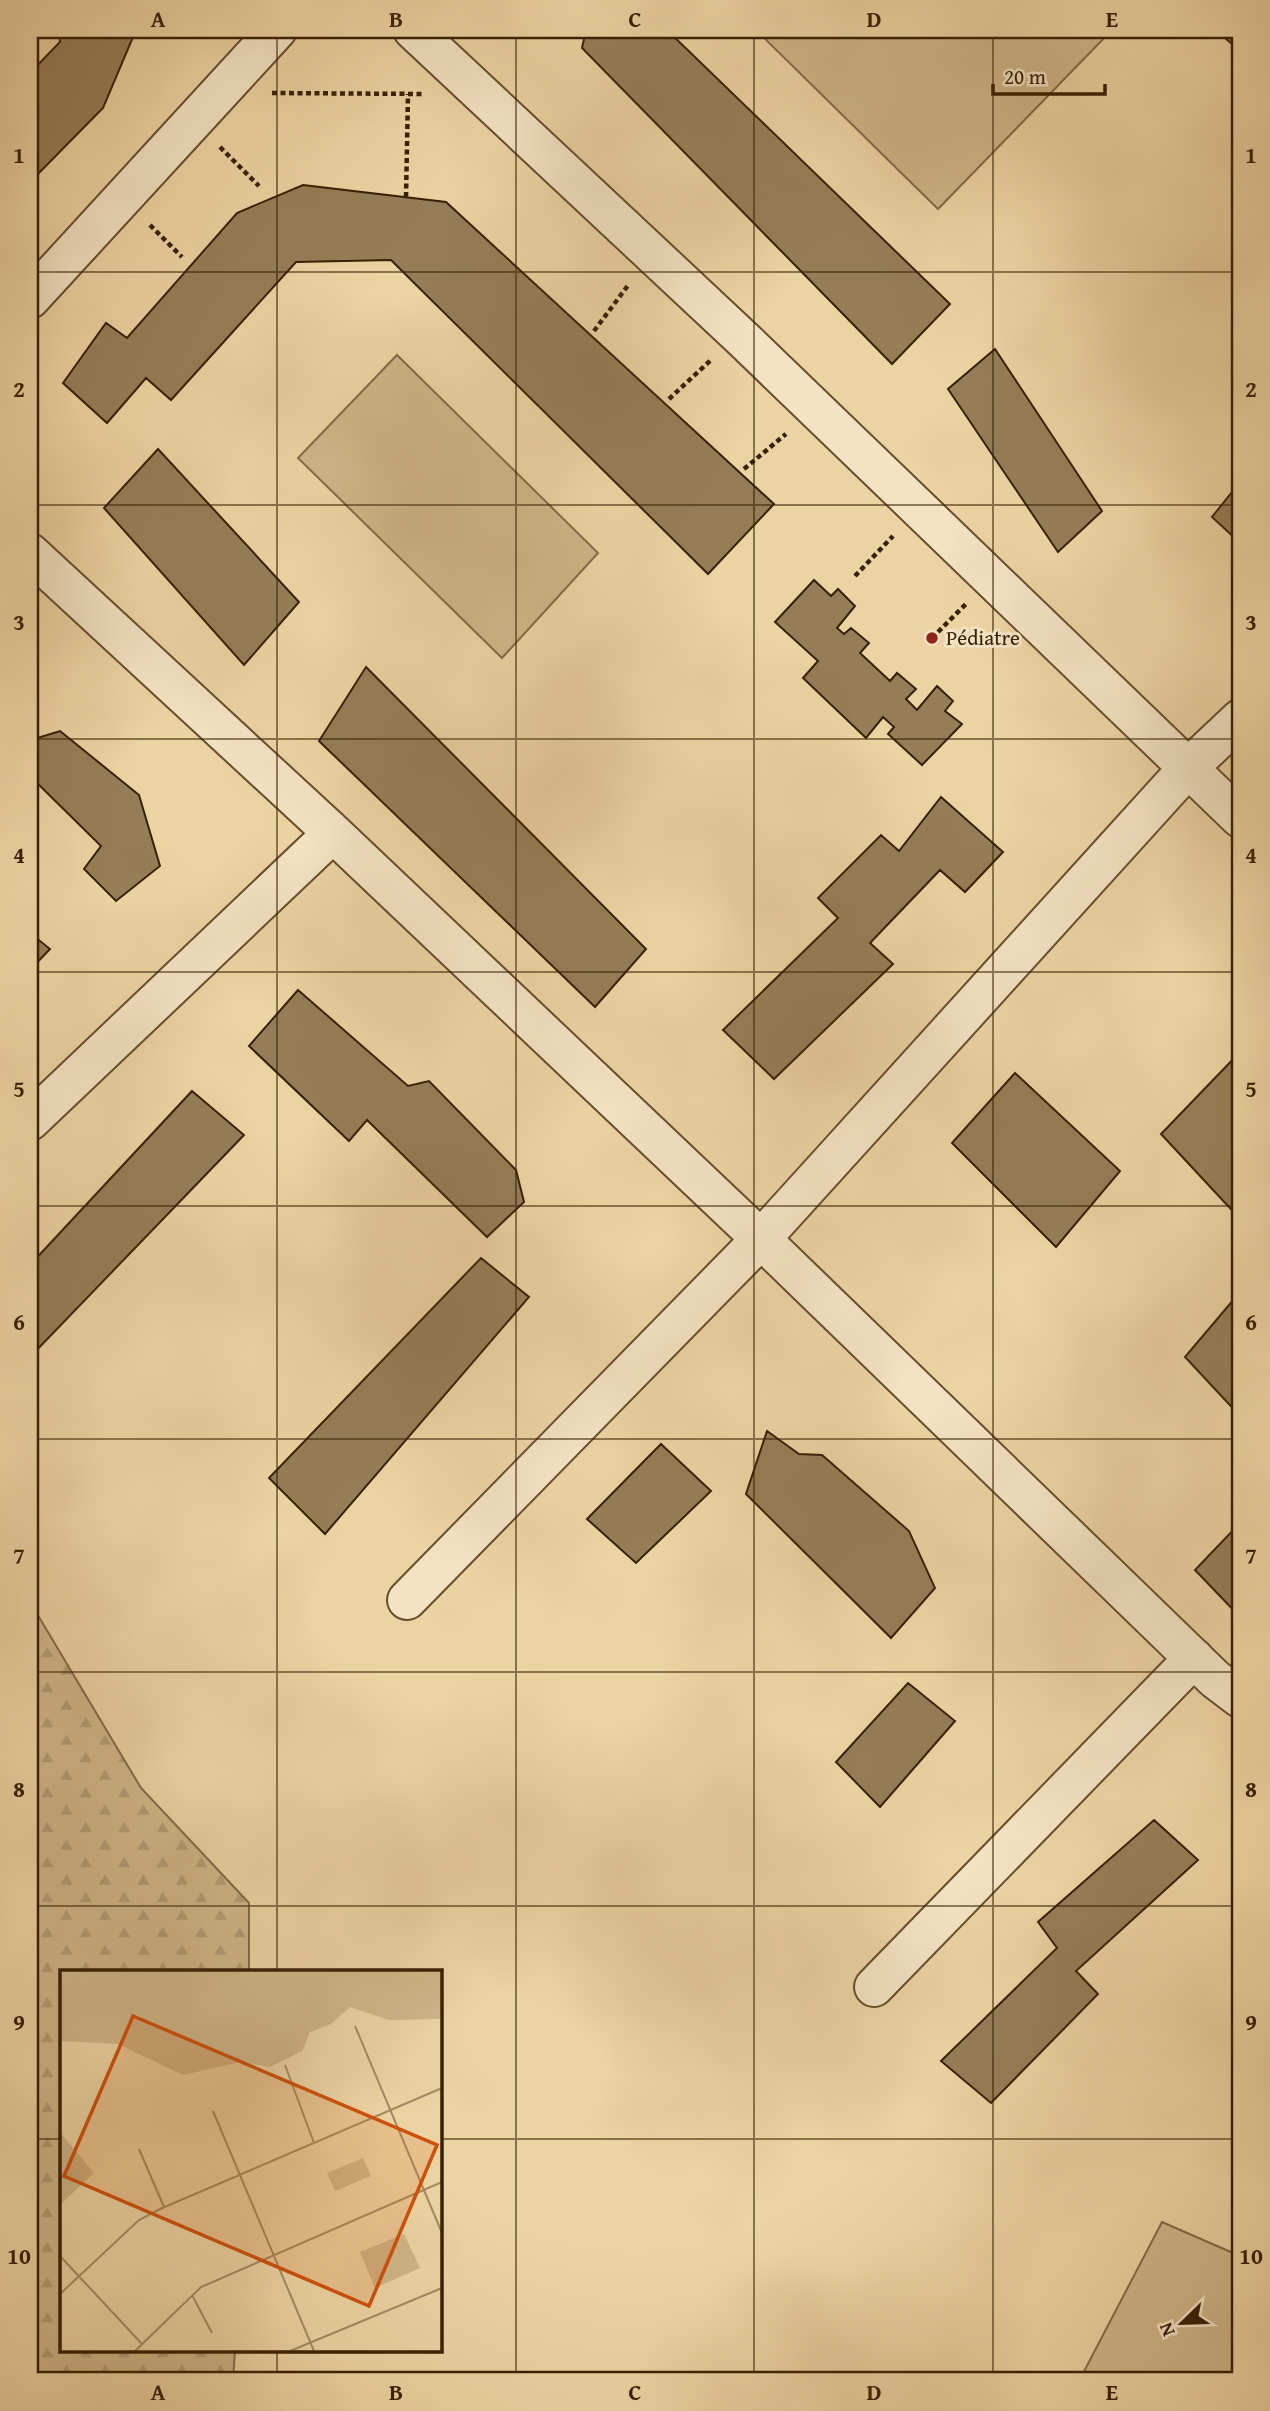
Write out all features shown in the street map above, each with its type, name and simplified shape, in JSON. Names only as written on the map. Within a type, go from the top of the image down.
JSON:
[{"type":"street","points":[[30,299],[277,30]]},
{"type":"street","points":[[413,30],[743,339],[1240,818]]},
{"type":"street","points":[[30,553],[333,833],[761,1239],[1215,1679],[1240,1698]]},
{"type":"street","points":[[407,1601],[761,1239],[1188,768],[1240,719]]},
{"type":"street","points":[[30,1121],[333,833]]},
{"type":"street","points":[[873,1987],[1194,1658]]},
{"type":"path","points":[[219,93],[483,95]]},
{"type":"path","points":[[406,197],[408,94]]},
{"type":"path","points":[[218,145],[259,186]]},
{"type":"path","points":[[153,228],[182,257]]},
{"type":"path","points":[[594,331],[635,276]]},
{"type":"path","points":[[669,398],[716,355]]},
{"type":"path","points":[[744,469],[796,426]]},
{"type":"path","points":[[855,576],[898,531]]},
{"type":"path","points":[[932,638],[970,600]]},
{"type":"green space","points":[[756,30],[1112,30],[938,209]]},
{"type":"green space","points":[[397,355],[598,553],[502,658],[298,458]]},
{"type":"green space","points":[[30,1602],[141,1788],[249,1903],[249,1970],[60,1970],[60,2352],[235,2352],[233,2381],[30,2381]]},
{"type":"green space","points":[[1162,2222],[1240,2256],[1240,2381],[1079,2381]]},
{"type":"building","points":[[58,30],[136,30],[103,108],[30,182],[30,73],[60,42]]},
{"type":"building","points":[[586,30],[667,30],[950,304],[892,364],[582,48]]},
{"type":"building","points":[[1231,30],[1240,30],[1240,51],[1224,37]]},
{"type":"building","points":[[303,185],[446,202],[774,504],[708,574],[391,260],[296,262],[171,400],[146,378],[107,423],[63,383],[106,323],[127,338],[237,213]]},
{"type":"building","points":[[995,349],[1102,511],[1058,552],[948,389]]},
{"type":"building","points":[[158,449],[299,602],[244,665],[104,508]]},
{"type":"building","points":[[1240,482],[1240,543],[1212,517]]},
{"type":"building","points":[[814,580],[831,596],[838,589],[855,606],[837,628],[844,634],[851,628],[869,643],[860,653],[890,681],[897,673],[916,689],[906,699],[917,710],[937,686],[953,701],[945,711],[962,724],[922,765],[888,734],[894,727],[883,717],[866,738],[803,678],[818,661],[775,622]]},
{"type":"building","points":[[366,667],[646,949],[595,1007],[319,741]]},
{"type":"building","points":[[60,731],[139,795],[160,866],[116,901],[84,869],[101,846],[30,776],[30,735],[34,739]]},
{"type":"building","points":[[941,797],[1003,852],[965,892],[940,870],[870,943],[893,964],[774,1079],[723,1030],[838,918],[818,898],[881,835],[899,851]]},
{"type":"building","points":[[30,933],[50,949],[30,970]]},
{"type":"building","points":[[298,990],[408,1086],[429,1081],[516,1170],[524,1202],[487,1237],[367,1120],[349,1141],[249,1046]]},
{"type":"building","points":[[1240,1052],[1240,1219],[1161,1134]]},
{"type":"building","points":[[1015,1073],[1120,1171],[1056,1247],[952,1143]]},
{"type":"building","points":[[192,1091],[244,1135],[30,1357],[30,1265]]},
{"type":"building","points":[[481,1258],[529,1297],[325,1534],[269,1478]]},
{"type":"building","points":[[1240,1292],[1240,1416],[1185,1357]]},
{"type":"building","points":[[767,1431],[799,1454],[822,1455],[909,1531],[935,1588],[891,1638],[746,1494]]},
{"type":"building","points":[[661,1444],[711,1491],[636,1563],[587,1519]]},
{"type":"building","points":[[1240,1523],[1240,1617],[1195,1570]]},
{"type":"building","points":[[908,1683],[955,1721],[880,1807],[836,1762]]},
{"type":"building","points":[[1154,1820],[1198,1860],[1076,1971],[1098,1994],[991,2103],[941,2061],[1057,1948],[1038,1922]]},
{"type":"place","name":"Pédiatre","points":[[932,638]]}]
